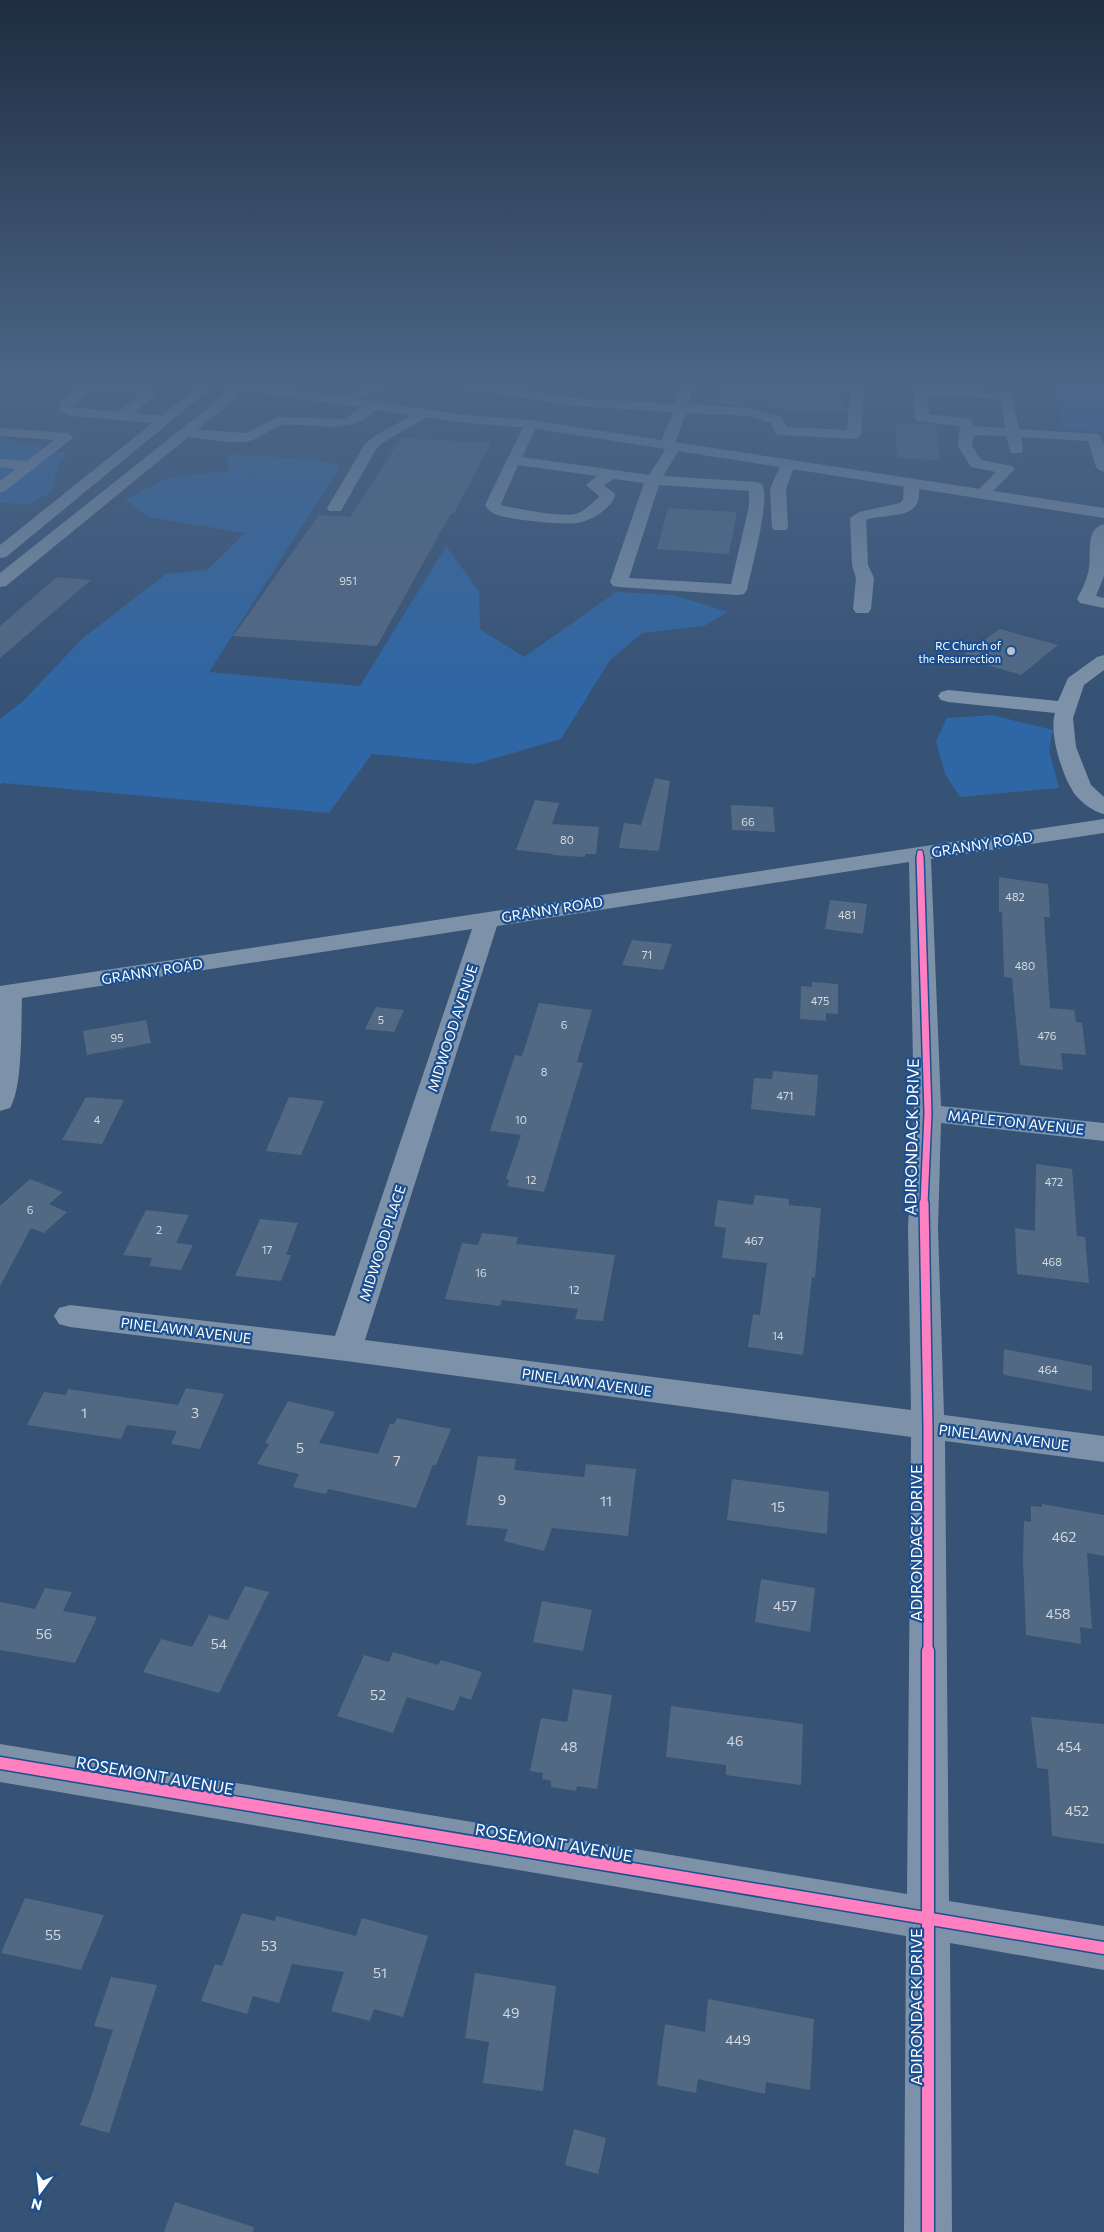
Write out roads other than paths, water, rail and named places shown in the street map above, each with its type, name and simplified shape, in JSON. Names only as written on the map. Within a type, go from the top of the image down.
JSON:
[{"type":"highway","points":[[2,549],[79,488]]},
{"type":"highway","points":[[0,582],[118,488]]},
{"type":"main road","points":[[945,488],[1104,513]]},
{"type":"street","points":[[335,508],[346,488]]},
{"type":"street","points":[[500,488],[493,505],[498,510],[532,516],[576,520],[588,515],[607,498],[607,494],[599,488]]},
{"type":"street","points":[[650,488],[619,582],[738,590],[755,511],[756,488]]},
{"type":"street","points":[[779,488],[780,527]]},
{"type":"street","points":[[862,609],[865,578],[860,564],[858,518],[865,514],[899,510],[907,507],[912,502],[912,488]]},
{"type":"street","points":[[982,494],[988,488]]},
{"type":"street","points":[[647,498],[667,500]]},
{"type":"street","points":[[737,504],[755,511]]},
{"type":"street","points":[[1104,529],[1099,535],[1096,572],[1086,598],[1104,603]]},
{"type":"street","points":[[625,564],[645,565]]},
{"type":"street","points":[[722,570],[742,569]]},
{"type":"street","points":[[1104,661],[1075,682],[1063,718],[1066,747],[1081,788],[1104,808]]},
{"type":"street","points":[[948,696],[1066,708]]},
{"type":"street","name":"GRANNY ROAD","points":[[5,994],[1104,826]]},
{"type":"street","name":"ADIRONDACK DRIVE","points":[[920,853],[928,1113],[923,1228],[928,1427],[928,2232]]},
{"type":"street","name":"MIDWOOD AVENUE","points":[[417,1137],[487,919]]},
{"type":"street","points":[[0,1102],[4,1087],[5,994]]},
{"type":"street","name":"MAPLETON AVENUE","points":[[928,1113],[1104,1132]]},
{"type":"street","name":"MIDWOOD PLACE","points":[[346,1350],[417,1137]]},
{"type":"street","name":"PINELAWN AVENUE","points":[[70,1316],[1104,1449]]},
{"type":"street","name":"ROSEMONT AVENUE","points":[[0,1763],[1104,1948]]},
{"type":"place","name":"RC Church of the Resurrection","points":[[1011,651]]}]
